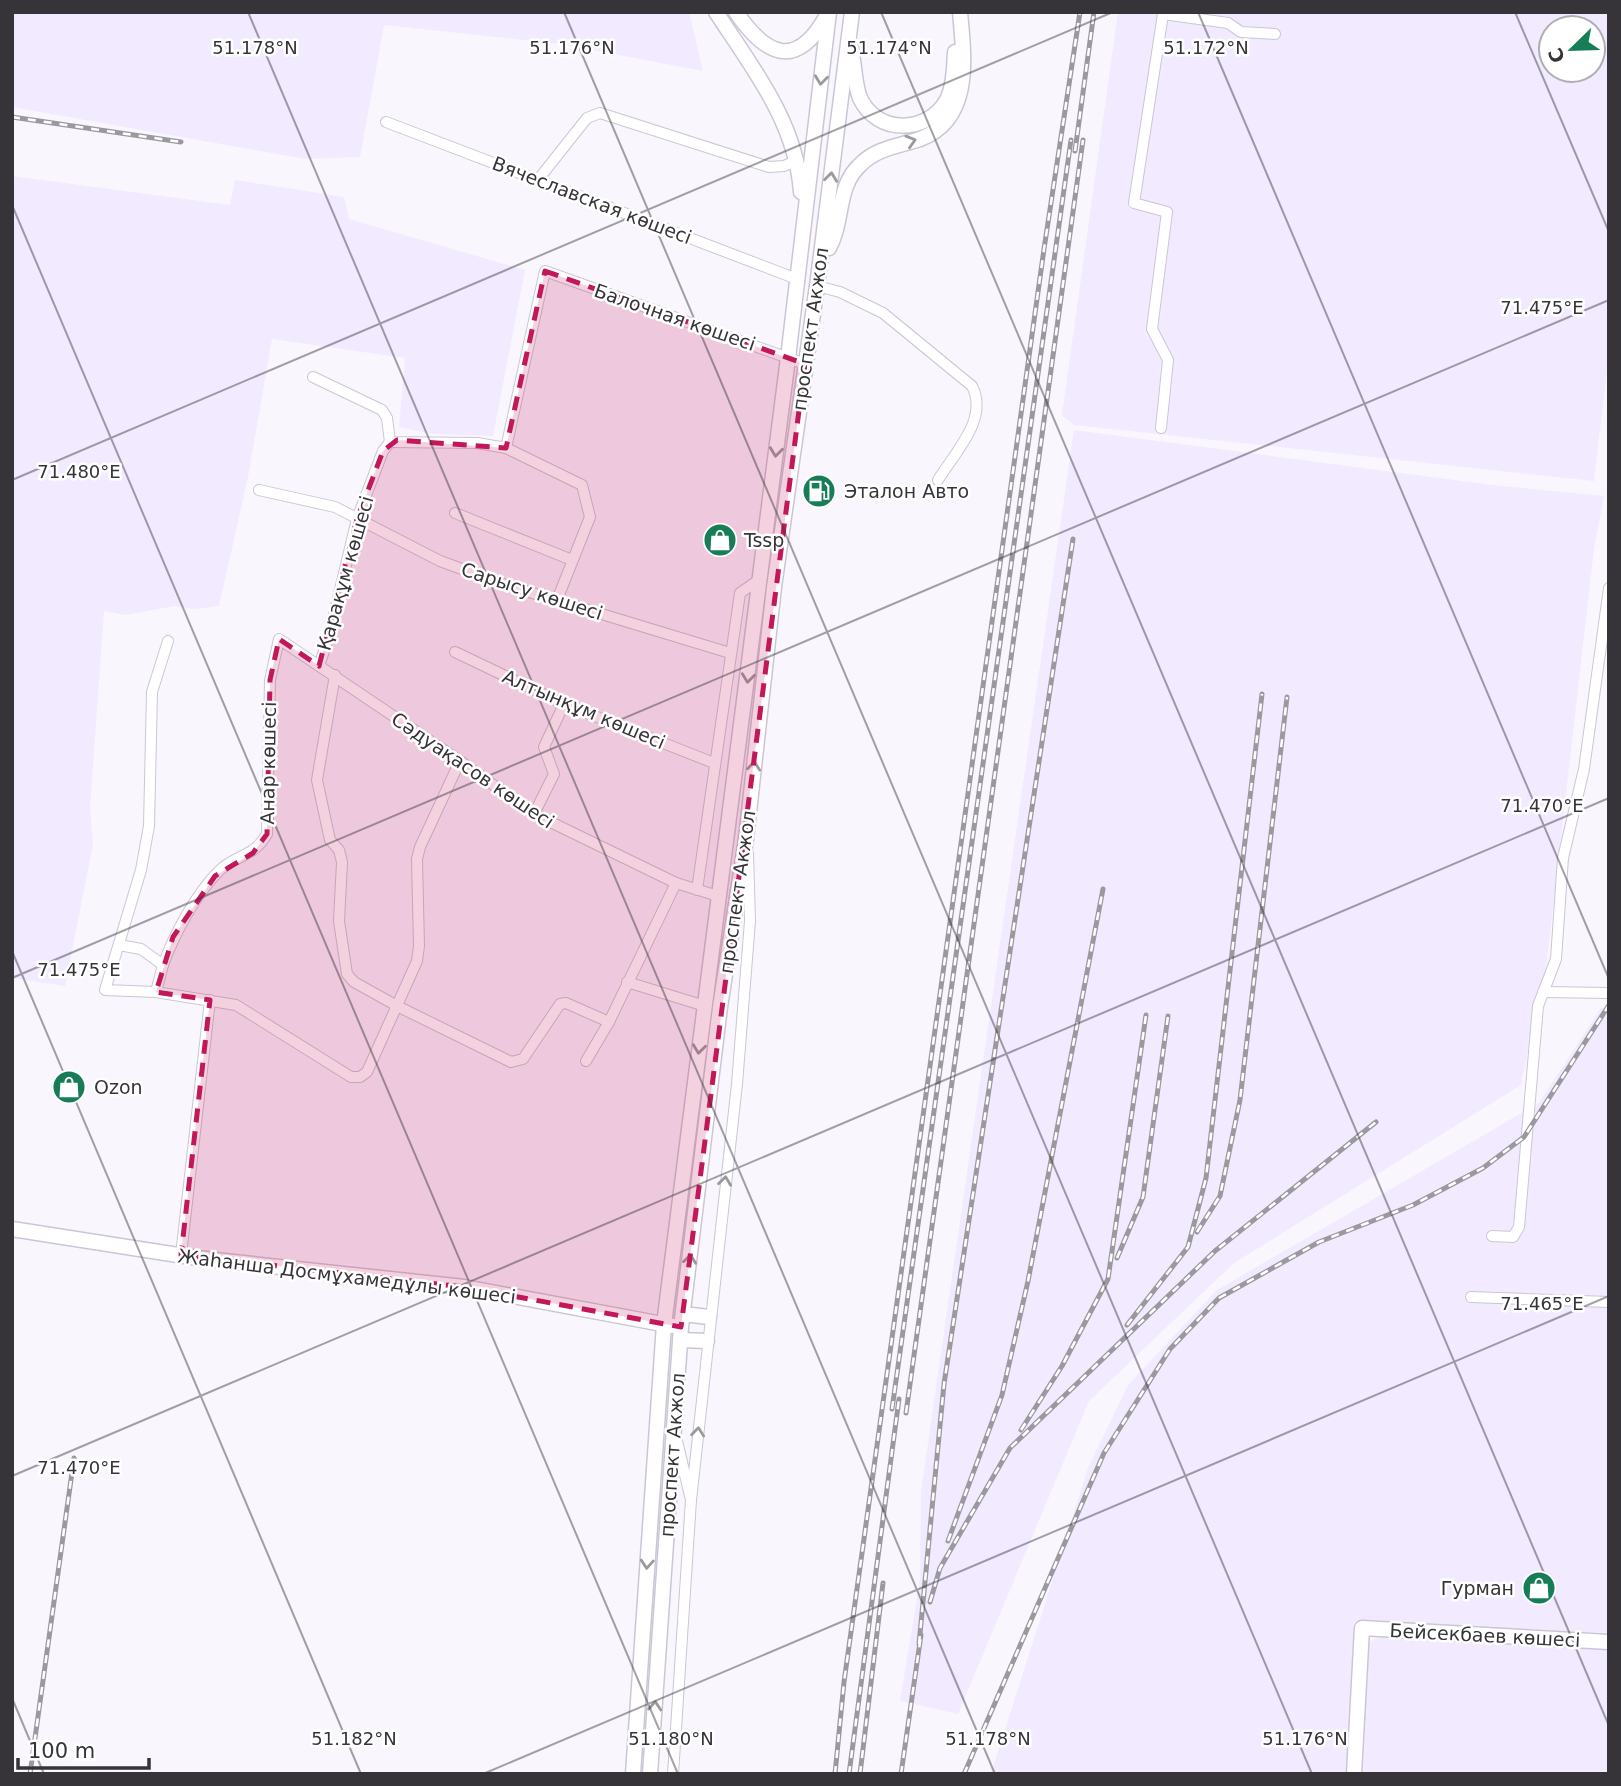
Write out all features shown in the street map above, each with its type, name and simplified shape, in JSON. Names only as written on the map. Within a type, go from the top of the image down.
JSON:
[{"type":"main road","points":[[716,12],[783,120],[798,160],[803,227]]},
{"type":"main road","points":[[736,12],[754,38],[766,47],[794,50],[808,43],[828,12]]},
{"type":"main road","name":"проспект Акжол","points":[[633,1774],[664,1324],[789,358],[828,12]]},
{"type":"main road","name":"проспект Акжол","points":[[650,1774],[682,1327],[720,1007],[747,839],[774,587],[820,264],[852,12]]},
{"type":"main road","points":[[849,41],[861,99],[869,110],[882,122],[900,127],[917,125],[933,116],[948,97],[954,69],[952,12]]},
{"type":"main road","points":[[820,264],[832,243],[840,202],[849,180],[860,164],[876,152],[922,138],[938,129],[958,101],[964,68],[960,12]]},
{"type":"main road","name":"Жаһанша Досмұхамедұлы көшесі","points":[[12,1229],[181,1255],[464,1287],[682,1327]]},
{"type":"main road","points":[[682,1327],[709,1317]]},
{"type":"main road","points":[[682,1327],[707,1341]]},
{"type":"main road","name":"Бейсекбаев көшесі","points":[[1354,1774],[1362,1628],[1609,1642]]},
{"type":"street","points":[[1161,428],[1168,360],[1152,330],[1167,212],[1134,203],[1163,14],[1228,23],[1241,32],[1275,34]]},
{"type":"street","points":[[537,181],[587,118],[600,113],[769,167],[784,166],[798,160]]},
{"type":"street","name":"Вячеславская көшесі","points":[[386,122],[797,279]]},
{"type":"street","name":"Балочная көшесі","points":[[506,448],[545,271],[805,365]]},
{"type":"street","points":[[817,286],[840,292],[883,313],[972,386],[977,395],[978,414],[938,480]]},
{"type":"street","points":[[313,377],[382,410],[387,418],[390,442],[477,443],[506,448],[582,485],[590,517],[557,600]]},
{"type":"street","name":"Қарақұм көшесі","points":[[319,666],[329,636],[357,519],[383,451],[390,442]]},
{"type":"street","name":"Сарысу көшесі","points":[[259,490],[335,507],[440,561],[506,585],[730,653]]},
{"type":"street","points":[[455,513],[572,559]]},
{"type":"street","points":[[697,890],[740,593],[760,579]]},
{"type":"street","points":[[1492,1237],[1513,1237],[1518,1227],[1538,1006],[1556,959],[1563,858],[1584,769],[1609,588]]},
{"type":"street","name":"Сәдуақасов көшесі","points":[[279,639],[534,814],[676,883],[718,896]]},
{"type":"street","name":"Анар көшесі","points":[[156,992],[173,936],[215,876],[229,864],[253,853],[267,834],[270,680],[279,639]]},
{"type":"street","points":[[167,641],[152,692],[149,826],[141,870],[105,990],[156,992],[236,1005],[352,1077],[360,1077],[367,1072],[399,1007],[419,946],[416,870],[420,846],[460,761]]},
{"type":"street","name":"Алтынқұм көшесі","points":[[455,652],[564,704],[715,763]]},
{"type":"street","points":[[335,675],[317,780],[328,832],[340,850],[342,862],[339,921],[347,974],[354,982],[399,1007],[510,1062],[523,1059],[560,1003],[609,1021]]},
{"type":"street","points":[[534,814],[554,774],[544,747],[564,704]]},
{"type":"street","points":[[673,1774],[691,1500],[709,1317],[737,1084],[746,975],[751,879],[747,839]]},
{"type":"street","points":[[586,1060],[609,1021],[676,883]]},
{"type":"street","points":[[119,945],[141,949],[163,965]]},
{"type":"street","points":[[627,982],[705,1006]]},
{"type":"street","points":[[1543,992],[1609,993]]},
{"type":"street","points":[[181,1255],[210,1000]]},
{"type":"street","points":[[1471,1297],[1609,1302]]},
{"type":"street","points":[[673,1427],[691,1500]]},
{"type":"highlighted area","points":[[545,271],[805,364],[681,1327],[464,1287],[181,1255],[210,1000],[156,992],[173,937],[215,876],[253,853],[267,834],[270,680],[279,639],[319,666],[357,519],[383,451],[397,440],[506,448]]},
{"type":"shaded area","points":[[12,12],[689,12],[703,71],[561,44],[384,25],[360,157],[306,159],[12,107]]},
{"type":"shaded area","points":[[1118,12],[1609,12],[1609,353],[1594,481],[1074,425],[1062,415]]},
{"type":"shaded area","points":[[12,176],[230,205],[235,180],[344,197],[349,219],[525,270],[493,436],[433,434],[399,427],[405,358],[272,339],[248,477],[219,606],[194,609],[175,606],[125,615],[104,611],[90,808],[93,844],[65,986],[12,978]]},
{"type":"shaded area","points":[[1074,430],[1492,485],[1604,496],[1594,549],[1547,960],[1521,1085],[1234,1263],[1089,1401],[958,1714],[900,1701],[920,1580],[921,1492]]},
{"type":"shaded area","points":[[1601,1008],[1609,1008],[1609,1633],[1354,1622],[1346,1774],[991,1774],[1088,1468],[1128,1385],[1217,1290],[1539,1103]]},
{"type":"shaded area","points":[[1390,1631],[1609,1642],[1609,1774],[1363,1774],[1369,1642]]},
{"type":"railway","points":[[835,1774],[844,1682],[1044,249],[1080,12]]},
{"type":"railway","points":[[1075,151],[1094,12]]},
{"type":"railway","points":[[12,117],[181,142]]},
{"type":"railway","points":[[892,1409],[1071,140]]},
{"type":"railway","points":[[906,1413],[1083,140]]},
{"type":"railway","points":[[919,1644],[944,1384],[1073,539]]},
{"type":"railway","points":[[1127,1325],[1188,1247],[1206,1178],[1262,694]]},
{"type":"railway","points":[[1197,1232],[1220,1196],[1240,1100],[1287,697]]},
{"type":"railway","points":[[948,1541],[1002,1395],[1028,1281],[1103,889]]},
{"type":"railway","points":[[964,1774],[1104,1453],[1170,1349],[1219,1298],[1319,1242],[1413,1205],[1483,1168],[1524,1137],[1609,1005]]},
{"type":"railway","points":[[1021,1430],[1062,1366],[1108,1279],[1146,1015]]},
{"type":"railway","points":[[1117,1258],[1143,1197],[1168,1016]]},
{"type":"railway","points":[[930,1602],[940,1568],[1010,1448],[1215,1251],[1376,1122]]},
{"type":"railway","points":[[849,1774],[899,1399]]},
{"type":"railway","points":[[30,1774],[74,1458]]},
{"type":"railway","points":[[860,1774],[883,1583]]},
{"type":"railway","points":[[901,1774],[921,1635]]},
{"type":"place","name":"Эталон Авто","points":[[819,491]]},
{"type":"place","name":"Tssp","points":[[720,540]]},
{"type":"place","name":"Ozon","points":[[69,1087]]},
{"type":"place","name":"Гурман","points":[[1539,1588]]}]
